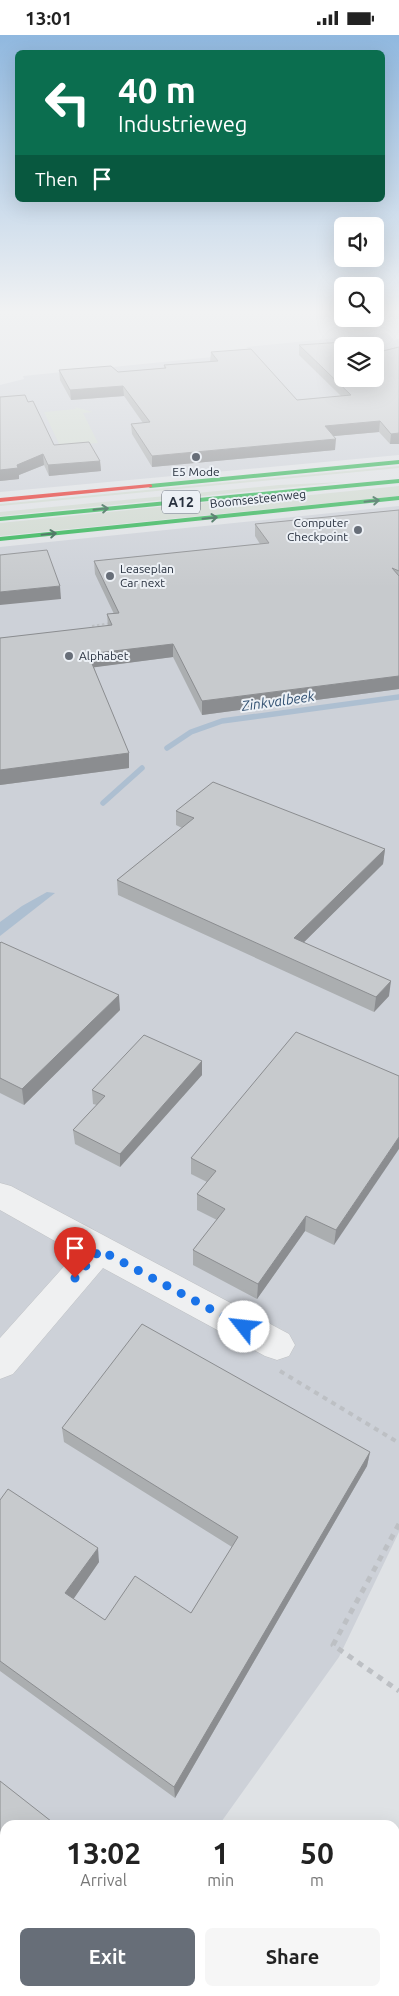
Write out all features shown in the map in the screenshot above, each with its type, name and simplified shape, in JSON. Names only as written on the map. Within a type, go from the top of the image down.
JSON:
[{"type":"main road","name":"Boomsesteenweg","points":[[0,500],[399,462]]},
{"type":"main road","name":"A12","points":[[0,509],[399,471]]},
{"type":"main road","name":"A12","points":[[0,519],[399,481]]},
{"type":"main road","name":"Boomsesteenweg","points":[[0,539],[399,498]]},
{"type":"street","points":[[0,1195],[277,1345]]},
{"type":"street","points":[[0,1363],[100,1250]]},
{"type":"path","points":[[92,626],[112,623]]},
{"type":"path","points":[[277,1345],[280,1372],[399,1443]]},
{"type":"path","points":[[399,1524],[333,1645],[399,1691]]},
{"type":"shaded area","points":[[0,405],[399,405],[399,455],[0,492]]},
{"type":"shaded area","points":[[75,407],[93,412],[83,413],[98,443],[60,446],[44,412],[76,409]]},
{"type":"shaded area","points":[[399,466],[399,468],[0,506],[0,504]]},
{"type":"shaded area","points":[[344,482],[0,516],[0,512],[279,485]]},
{"type":"shaded area","points":[[399,486],[399,496],[0,536],[0,523],[297,493],[301,496]]},
{"type":"shaded area","points":[[399,506],[399,1532],[339,1657],[223,1820],[0,1820],[0,547]]},
{"type":"water","points":[[47,892],[55,893],[0,936],[0,922],[22,906]]},
{"type":"building","points":[[0,405],[35,405],[54,445],[89,442],[100,461],[48,465],[43,454],[17,465],[18,468],[0,470]]},
{"type":"building","points":[[137,405],[399,405],[399,433],[391,434],[380,421],[325,426],[336,439],[152,456],[131,424],[150,422]]},
{"type":"building","points":[[399,510],[399,571],[392,568],[399,576],[399,676],[202,701],[173,644],[88,654],[129,753],[0,770],[0,638],[112,625],[107,614],[119,613],[94,561],[269,543],[255,524]]},
{"type":"building","points":[[47,550],[60,586],[0,592],[0,555]]},
{"type":"building","points":[[213,782],[385,849],[294,938],[391,981],[376,997],[117,880],[194,818],[176,811]]},
{"type":"building","points":[[1,942],[119,995],[22,1089],[0,1078]]},
{"type":"building","points":[[296,1032],[399,1076],[399,1137],[336,1230],[306,1216],[258,1284],[193,1250],[225,1209],[197,1194],[216,1171],[191,1158]]},
{"type":"building","points":[[144,1035],[202,1061],[120,1154],[73,1130],[105,1096],[92,1090]]},
{"type":"building","points":[[142,1324],[370,1452],[174,1787],[0,1661],[0,1500],[8,1489],[98,1548],[65,1593],[105,1620],[135,1576],[191,1613],[238,1537],[62,1428]]},
{"type":"building","points":[[0,1781],[50,1820],[0,1820]]},
{"type":"waterway","name":"Zinkvalbeek","points":[[167,748],[191,732],[222,721],[399,697]]},
{"type":"waterway","name":"Zinkvalbeek","points":[[103,803],[142,768]]},
{"type":"traffic: fast","points":[[150,486],[399,462]]},
{"type":"traffic: fast","points":[[0,519],[399,481]]},
{"type":"traffic: fast","points":[[0,539],[399,498]]},
{"type":"traffic: jam","points":[[0,500],[150,486]]},
{"type":"place","name":"E5 Mode","points":[[196,457]]},
{"type":"place","name":"Computer Checkpoint","points":[[358,530]]},
{"type":"place","name":"Leaseplan Car next","points":[[110,576]]},
{"type":"place","name":"Alphabet","points":[[69,656]]},
{"type":"route","points":[[75,1278],[100,1250],[244,1327]]}]
